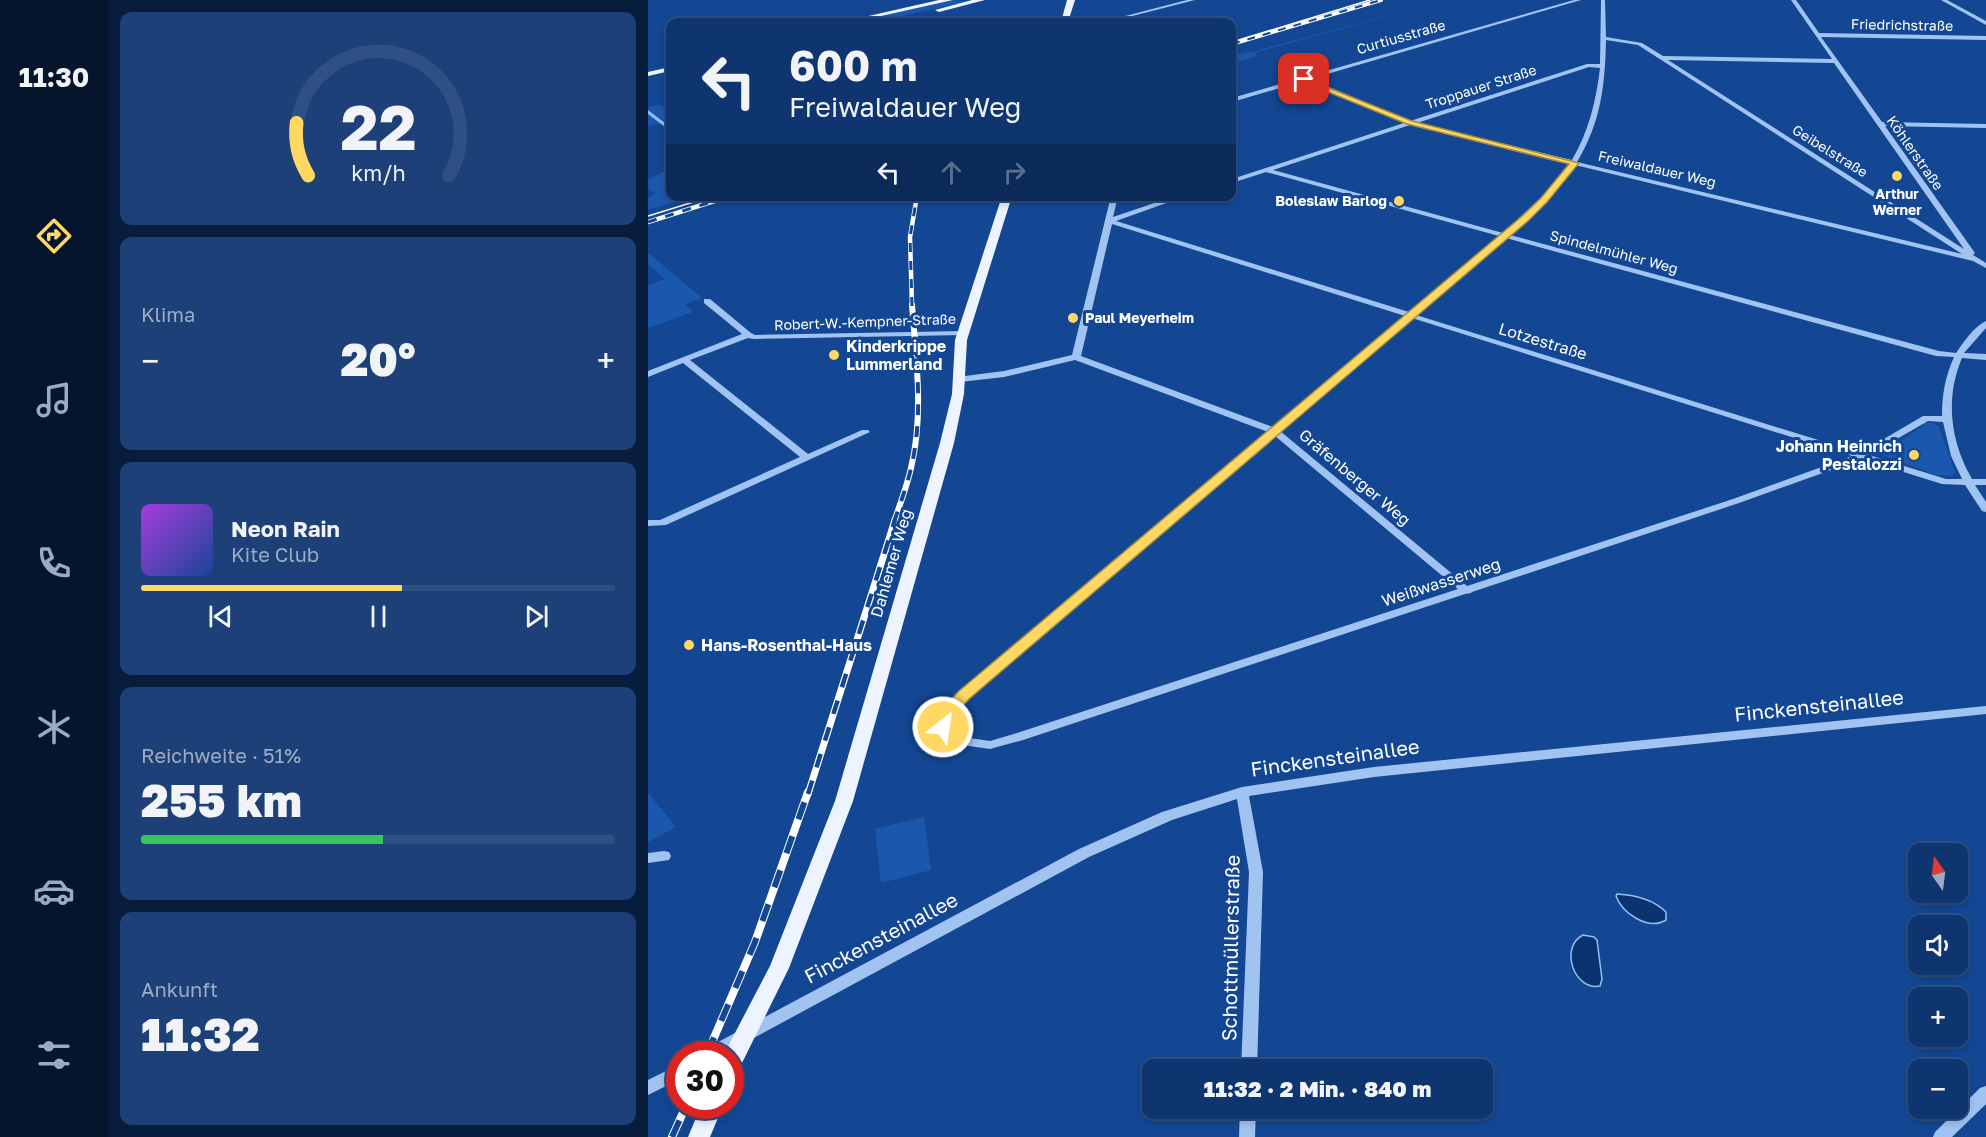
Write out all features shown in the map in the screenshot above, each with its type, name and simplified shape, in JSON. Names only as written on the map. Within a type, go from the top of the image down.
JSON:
[{"type":"main road","points":[[865,18],[948,0]]},
{"type":"main road","points":[[898,18],[978,0]]},
{"type":"main road","points":[[1065,18],[1071,0]]},
{"type":"main road","points":[[648,66],[666,62]]},
{"type":"main road","points":[[648,74],[666,70]]},
{"type":"main road","name":"Dahlemer Weg","points":[[742,1041],[779,968],[844,801],[947,443],[960,379],[960,348],[1005,201]]},
{"type":"main road","points":[[699,1137],[707,1119]]},
{"type":"street","points":[[1120,18],[1193,0]]},
{"type":"street","name":"Curtiusstraße","points":[[1236,99],[1579,0]]},
{"type":"street","points":[[1275,431],[1544,200],[1574,163],[1590,135],[1600,108],[1603,0]]},
{"type":"street","name":"Köhlerstraße","points":[[1793,0],[1974,259]]},
{"type":"street","points":[[1943,0],[1986,23]]},
{"type":"street","name":"Friedrichstraße","points":[[1818,35],[1986,39]]},
{"type":"street","name":"Geibelstraße","points":[[1603,38],[1640,44],[1986,266]]},
{"type":"street","name":"Geibelstraße","points":[[1661,58],[1836,61]]},
{"type":"street","name":"Troppauer Straße","points":[[1236,180],[1589,64],[1602,66]]},
{"type":"street","name":"Freiwaldauer Weg","points":[[1304,79],[1409,123],[1974,259]]},
{"type":"street","points":[[1881,124],[1986,126]]},
{"type":"street","name":"Spindelmühler Weg","points":[[1265,170],[1939,354],[1957,357],[1986,357]]},
{"type":"street","points":[[960,379],[1004,374],[1076,357],[1113,201]]},
{"type":"street","points":[[1108,221],[1168,201]]},
{"type":"street","name":"Lotzestraße","points":[[1108,221],[1945,482],[1969,484],[1986,482]]},
{"type":"street","points":[[648,374],[748,335],[707,301]]},
{"type":"street","points":[[1986,323],[1957,357],[1947,387],[1944,418],[1969,484],[1986,509]]},
{"type":"street","name":"Robert-W.-Kempner-Straße","points":[[748,335],[784,338],[964,333]]},
{"type":"street","name":"Gräfenberger Weg","points":[[1076,357],[1275,431],[1467,591]]},
{"type":"street","points":[[686,361],[807,458]]},
{"type":"street","name":"Weißwasserweg","points":[[1275,431],[964,695],[947,713],[943,727],[952,740],[976,745],[1007,741],[1467,591],[1861,456],[1926,418],[1944,418]]},
{"type":"street","points":[[648,523],[662,523],[865,432]]},
{"type":"street","name":"Finckensteinallee","points":[[734,1041],[1084,853],[1167,816],[1242,792],[1374,772],[1986,710]]},
{"type":"street","name":"Schottmüllerstraße","points":[[1242,792],[1256,872],[1250,1059]]},
{"type":"street","points":[[648,858],[664,856]]},
{"type":"street","points":[[648,1088],[666,1078]]},
{"type":"street","points":[[1941,1137],[1986,1093]]},
{"type":"street","points":[[1247,1137],[1248,1119]]},
{"type":"shaded area","points":[[954,0],[966,2],[892,18],[871,18]]},
{"type":"shaded area","points":[[1446,0],[1254,53],[1258,56],[1236,62],[1236,54]]},
{"type":"shaded area","points":[[660,105],[666,109],[666,122],[648,126],[648,107]]},
{"type":"shaded area","points":[[666,170],[666,201],[679,201],[648,210],[648,198],[655,194],[648,188],[648,180]]},
{"type":"shaded area","points":[[648,253],[702,298],[685,304],[693,312],[648,328],[648,285],[665,279],[648,264]]},
{"type":"shaded area","points":[[1932,422],[1939,427],[1955,472],[1953,476],[1936,475],[1882,455],[1882,452],[1922,427],[1922,423]]},
{"type":"shaded area","points":[[648,793],[676,827],[648,842]]},
{"type":"shaded area","points":[[924,817],[931,870],[881,883],[875,829]]},
{"type":"shaded area","points":[[1617,894],[1637,897],[1656,904],[1666,912],[1666,920],[1651,923],[1636,918],[1619,902]]},
{"type":"shaded area","points":[[1583,935],[1594,937],[1597,940],[1602,979],[1600,986],[1591,986],[1583,982],[1573,967],[1572,949]]},
{"type":"waterway","points":[[648,112],[665,125]]},
{"type":"tram line","points":[[1236,41],[1370,0]]},
{"type":"tram line","points":[[648,216],[697,201]]},
{"type":"railway","points":[[1236,43],[1381,0]]},
{"type":"railway","points":[[648,222],[714,201]]},
{"type":"railway","points":[[912,306],[910,237],[916,201]]},
{"type":"railway","points":[[894,522],[909,475],[917,428],[918,386],[912,305]]},
{"type":"railway","points":[[808,794],[895,520]]},
{"type":"railway","points":[[713,1041],[755,942],[808,792]]},
{"type":"railway","points":[[672,1137],[680,1119]]},
{"type":"place","name":"Arthur Werner","points":[[1897,176]]},
{"type":"place","name":"Boleslaw Barlog","points":[[1399,201]]},
{"type":"place","name":"Paul Meyerheim","points":[[1073,318]]},
{"type":"place","name":"Kinderkrippe Lummerland","points":[[834,355]]},
{"type":"place","name":"Johann Heinrich Pestalozzi","points":[[1914,455]]},
{"type":"place","name":"Hans-Rosenthal-Haus","points":[[689,645]]},
{"type":"route","points":[[943,727],[947,713],[964,695],[1524,219],[1544,200],[1574,163],[1409,123],[1304,79]]}]
